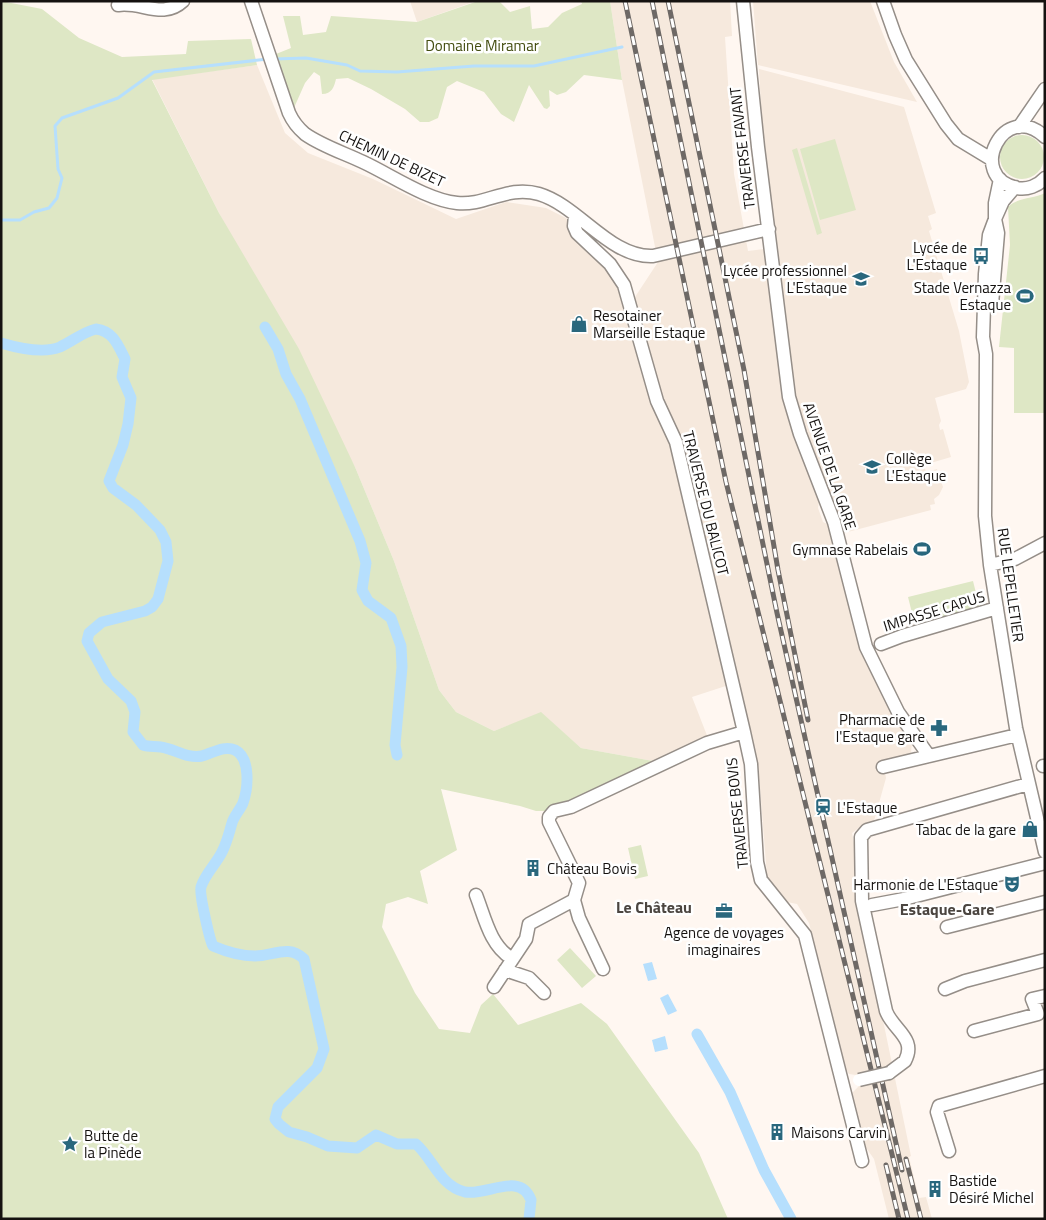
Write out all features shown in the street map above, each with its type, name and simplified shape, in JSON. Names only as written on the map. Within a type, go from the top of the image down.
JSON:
[{"type":"street","points":[[118,5],[128,3],[160,11],[173,9],[183,1]]},
{"type":"street","name":"CHEMIN DE BIZET","points":[[251,1],[291,119],[301,130],[315,140],[443,200],[464,203],[508,192],[522,191],[540,194],[575,215],[623,250],[640,256],[653,256],[768,228]]},
{"type":"street","name":"TRAVERSE FAVANT","points":[[743,1],[768,228]]},
{"type":"street","points":[[883,1],[906,60],[946,124],[958,139],[992,159]]},
{"type":"street","points":[[1019,127],[1045,90]]},
{"type":"street","points":[[1035,105],[1042,134]]},
{"type":"street","points":[[972,146],[996,141],[1010,129],[1019,127],[1042,134]]},
{"type":"street","points":[[996,141],[992,159],[994,170],[1000,179],[1015,187],[1030,187],[1045,178]]},
{"type":"street","name":"RUE LEPELLETIER","points":[[995,220],[995,203],[1000,179]]},
{"type":"street","name":"RUE LEPELLETIER","points":[[1015,187],[1003,201],[989,235],[985,274],[983,337],[986,354],[985,516],[990,565],[1017,735],[1028,784],[1041,817],[1045,852]]},
{"type":"street","name":"TRAVERSE DU BALICOT","points":[[575,215],[574,226],[577,233],[618,274],[630,300],[657,401],[676,442],[744,732]]},
{"type":"street","name":"AVENUE DE LA GARE","points":[[768,228],[789,397],[800,434],[834,522],[866,647],[898,712],[929,756]]},
{"type":"street","points":[[990,565],[1015,559],[1045,543]]},
{"type":"street","name":"IMPASSE CAPUS","points":[[881,644],[997,608]]},
{"type":"street","name":"TRAVERSE BOVIS","points":[[574,900],[579,883],[550,822],[549,817],[554,811],[571,807],[707,743],[744,732],[751,764],[756,862],[761,880],[805,935],[862,1161]]},
{"type":"street","points":[[883,767],[1017,735]]},
{"type":"street","points":[[844,1084],[889,1073],[905,1062],[908,1045],[906,1038],[892,1023],[886,1011],[862,901],[861,836],[867,830],[1028,784]]},
{"type":"street","points":[[872,905],[904,899],[1045,863]]},
{"type":"street","points":[[476,895],[494,943],[511,958]]},
{"type":"street","points":[[494,987],[511,958],[526,939],[529,924],[574,900],[602,969]]},
{"type":"street","points":[[947,927],[1045,902]]},
{"type":"street","points":[[945,989],[965,981],[1045,960]]},
{"type":"street","points":[[505,970],[529,978],[544,993]]},
{"type":"street","points":[[974,1031],[1038,1014],[1032,999],[1045,996]]},
{"type":"street","points":[[949,1151],[937,1112],[939,1106],[1045,1076]]},
{"type":"shaded area","points":[[410,1],[476,1],[417,22]]},
{"type":"shaded area","points":[[610,1],[730,1],[732,36],[725,37],[734,174],[748,251],[764,249],[787,400],[820,493],[818,508],[823,522],[831,526],[860,642],[912,740],[911,754],[883,762],[886,778],[874,821],[864,824],[852,833],[856,853],[857,894],[911,1156],[909,1157],[919,1198],[926,1197],[932,1219],[889,1219],[874,1159],[860,1139],[850,1095],[859,1086],[856,1075],[849,1074],[845,1068],[809,923],[797,904],[787,902],[767,876],[758,763],[738,682],[692,697],[708,738],[653,761],[581,748],[541,713],[494,731],[456,712],[439,690],[394,561],[355,467],[219,213],[152,79],[257,65],[285,133],[308,153],[373,179],[456,219],[506,202],[546,208],[566,218],[624,273],[635,297],[658,262],[622,80]]},
{"type":"shaded area","points":[[753,1],[870,1],[894,62],[917,102],[758,65]]},
{"type":"shaded area","name":"Lycée professionnel L'Estaque","points":[[759,69],[904,107],[936,213],[928,216],[932,229],[929,231],[959,331],[969,382],[966,389],[935,398],[941,421],[939,425],[940,430],[943,429],[951,457],[924,465],[926,472],[937,469],[943,487],[939,495],[934,499],[935,504],[930,505],[931,510],[844,533],[834,501],[806,435],[795,395],[762,126]]},
{"type":"green space","points":[[1,1],[42,9],[79,38],[122,57],[186,54],[188,41],[251,39],[257,65],[152,80],[219,213],[299,349],[355,467],[394,561],[439,690],[456,712],[494,731],[541,712],[581,748],[653,761],[573,799],[565,811],[536,811],[441,789],[457,850],[420,871],[428,904],[408,897],[386,904],[382,927],[415,993],[439,1029],[470,1033],[481,1005],[493,994],[518,1025],[581,1003],[607,1024],[699,1153],[728,1219],[1,1219]]},
{"type":"green space","name":"Domaine Miramar","points":[[478,1],[499,1],[510,12],[530,6],[532,29],[548,27],[562,13],[582,4],[581,1],[610,1],[622,80],[584,75],[566,92],[557,95],[549,90],[550,106],[547,109],[544,108],[529,85],[514,122],[501,114],[484,92],[457,81],[447,87],[438,118],[429,122],[420,122],[405,109],[348,78],[336,79],[330,91],[322,94],[320,76],[314,72],[305,83],[293,110],[284,87],[276,54],[291,48],[283,16],[300,16],[303,35],[326,32],[331,16],[417,22]]},
{"type":"green space","points":[[1022,135],[1034,139],[1040,145],[1044,157],[1040,169],[1034,175],[1022,179],[1010,175],[1004,169],[1000,157],[1004,145],[1010,139]]},
{"type":"green space","points":[[835,139],[856,210],[820,220],[800,149]]},
{"type":"green space","points":[[797,148],[822,233],[817,235],[792,150]]},
{"type":"green space","name":"Stade Vernazza Estaque","points":[[1045,193],[1045,413],[1014,413],[1014,348],[999,347],[1010,245],[1008,207],[1016,201]]},
{"type":"green space","points":[[973,581],[980,609],[915,625],[908,597]]},
{"type":"green space","points":[[641,845],[648,876],[635,879],[628,848]]},
{"type":"green space","points":[[570,948],[596,976],[582,988],[557,960]]},
{"type":"water","points":[[652,962],[657,979],[648,981],[643,964]]},
{"type":"water","points":[[668,994],[677,1011],[668,1015],[660,998]]},
{"type":"water","points":[[665,1036],[668,1049],[655,1052],[652,1040]]},
{"type":"waterway","points":[[274,59],[306,58],[347,65],[360,71],[397,72],[474,66],[534,66],[622,47]]},
{"type":"waterway","points":[[1,220],[20,220],[34,212],[49,208],[57,198],[62,178],[58,169],[55,126],[62,118],[118,98],[154,72],[268,59]]},
{"type":"waterway","points":[[265,327],[278,349],[286,374],[300,399],[360,541],[366,563],[362,590],[368,601],[391,618],[401,646],[402,667],[395,745],[397,755]]},
{"type":"waterway","points":[[1,343],[30,349],[53,349],[96,329],[102,330],[111,336],[125,359],[122,377],[131,398],[128,424],[123,445],[109,481],[113,488],[136,505],[160,530],[166,542],[168,561],[158,599],[152,607],[145,611],[102,622],[89,633],[87,641],[108,679],[131,701],[135,712],[133,732],[143,745],[166,748],[197,757],[227,748],[235,750],[244,760],[247,782],[243,803],[233,820],[222,852],[201,887],[203,907],[210,936],[213,946],[234,953],[262,956],[287,951],[293,952],[304,959],[324,1049],[317,1068],[278,1107],[275,1119],[289,1132],[328,1146],[357,1148],[376,1135],[397,1144],[416,1144],[443,1178],[456,1189],[474,1192],[511,1186],[519,1187],[526,1191],[531,1200],[529,1219]]},
{"type":"waterway","points":[[697,1034],[730,1092],[764,1170],[791,1219]]},
{"type":"railway","points":[[625,1],[726,482],[908,1219]]},
{"type":"railway","points":[[652,1],[777,613],[902,1170]]},
{"type":"railway","points":[[668,1],[744,370],[778,570],[808,720]]},
{"type":"railway","points":[[906,1159],[921,1219]]},
{"type":"railway","points":[[886,1165],[899,1219]]},
{"type":"place","name":"Lycée de L'Estaque","points":[[981,256]]},
{"type":"place","name":"Lycée professionnel L'Estaque","points":[[861,279]]},
{"type":"place","name":"Stade Vernazza Estaque","points":[[1025,296]]},
{"type":"place","name":"Resotainer Marseille Estaque","points":[[579,324]]},
{"type":"place","name":"Collège L'Estaque","points":[[872,467]]},
{"type":"place","name":"Gymnase Rabelais","points":[[922,549]]},
{"type":"place","name":"Pharmacie de l'Estaque gare","points":[[939,728]]},
{"type":"place","name":"L'Estaque","points":[[823,807]]},
{"type":"place","name":"Tabac de la gare","points":[[1030,829]]},
{"type":"place","name":"Château Bovis","points":[[533,868]]},
{"type":"place","name":"Harmonie de L'Estaque","points":[[1012,884]]},
{"type":"place","name":"Agence de voyages imaginaires","points":[[724,911]]},
{"type":"place","name":"Maisons Carvin","points":[[777,1132]]},
{"type":"place","name":"Butte de la Pinède","points":[[70,1144]]},
{"type":"place","name":"Bastide Désiré Michel","points":[[935,1189]]},
{"type":"district","name":"Le Château","points":[[654,907]]},
{"type":"district","name":"Estaque-Gare","points":[[947,909]]}]
